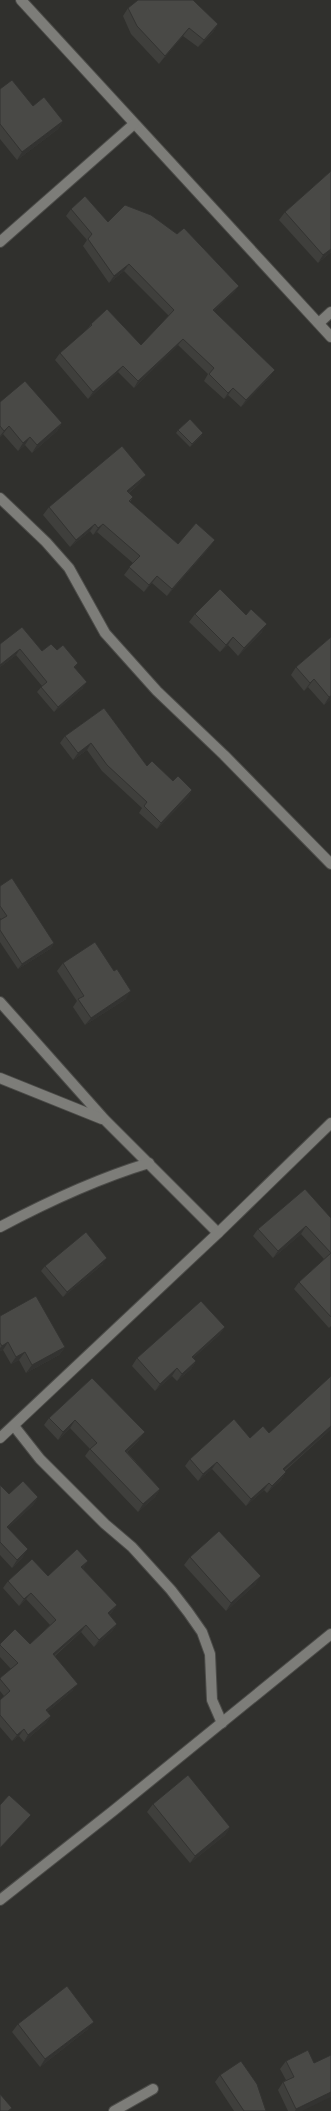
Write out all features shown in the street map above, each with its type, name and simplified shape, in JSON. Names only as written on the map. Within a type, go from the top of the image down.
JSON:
[{"type":"street","points":[[21,0],[331,337]]},
{"type":"street","points":[[0,242],[134,124]]},
{"type":"street","points":[[319,323],[331,312]]},
{"type":"street","points":[[0,498],[46,542],[69,568],[105,633],[157,691],[224,755],[331,864]]},
{"type":"street","points":[[0,1002],[105,1120],[218,1233]]},
{"type":"street","points":[[0,1078],[105,1120]]},
{"type":"street","points":[[0,1438],[218,1233],[331,1123]]},
{"type":"street","points":[[0,1227],[48,1201],[81,1186],[149,1163]]},
{"type":"street","points":[[14,1426],[40,1459],[105,1524],[132,1547],[172,1590],[188,1612],[202,1632],[210,1654],[212,1700],[222,1722]]},
{"type":"street","points":[[0,1900],[331,1634]]},
{"type":"street","points":[[114,2111],[153,2089]]},
{"type":"building","points":[[138,0],[193,0],[218,24],[204,40],[189,28],[165,56],[137,26],[128,8]]},
{"type":"building","points":[[12,80],[33,106],[44,97],[63,121],[22,152],[0,124],[0,89]]},
{"type":"building","points":[[331,171],[331,249],[323,255],[285,212]]},
{"type":"building","points":[[85,196],[108,222],[125,205],[151,215],[177,234],[184,228],[239,286],[213,310],[275,370],[246,400],[233,388],[228,393],[209,374],[214,368],[183,339],[138,381],[123,366],[93,392],[60,353],[92,325],[91,324],[107,309],[141,345],[174,310],[129,264],[114,276],[88,239],[92,234],[71,209]]},
{"type":"building","points":[[25,381],[62,423],[37,445],[30,437],[23,443],[9,426],[4,431],[0,426],[0,402]]},
{"type":"building","points":[[190,419],[203,433],[192,444],[178,430]]},
{"type":"building","points":[[122,446],[146,475],[127,491],[133,497],[129,501],[178,544],[196,523],[215,540],[172,589],[157,576],[149,585],[129,567],[140,556],[103,524],[98,528],[95,524],[76,540],[49,507]]},
{"type":"building","points":[[220,589],[246,615],[251,609],[267,624],[244,648],[233,637],[226,645],[195,614]]},
{"type":"building","points":[[22,627],[42,651],[51,644],[57,650],[63,645],[78,663],[74,667],[87,682],[58,707],[41,687],[47,682],[20,649],[0,665],[0,644]]},
{"type":"building","points":[[331,637],[331,696],[329,697],[314,679],[310,683],[296,667]]},
{"type":"building","points":[[104,708],[147,766],[152,761],[173,781],[178,776],[192,790],[161,823],[144,806],[147,802],[107,765],[91,743],[78,753],[65,736]]},
{"type":"building","points":[[12,878],[54,943],[22,964],[0,930],[0,920],[7,916],[0,906],[0,886]]},
{"type":"building","points":[[95,942],[114,971],[117,969],[131,991],[91,1018],[78,999],[84,996],[63,963]]},
{"type":"building","points":[[305,1189],[331,1218],[331,1253],[306,1226],[278,1251],[258,1229]]},
{"type":"building","points":[[86,1232],[107,1258],[67,1292],[45,1266]]},
{"type":"building","points":[[331,1253],[331,1317],[299,1282]]},
{"type":"building","points":[[36,1296],[65,1347],[32,1365],[25,1352],[16,1357],[8,1342],[2,1346],[0,1343],[0,1316]]},
{"type":"building","points":[[201,1301],[225,1327],[192,1357],[196,1361],[182,1374],[177,1368],[160,1384],[137,1358]]},
{"type":"building","points":[[331,1376],[331,1426],[283,1469],[286,1472],[272,1486],[269,1483],[251,1499],[217,1462],[203,1474],[190,1459],[234,1419],[250,1438],[263,1426],[269,1433]]},
{"type":"building","points":[[92,1378],[145,1432],[125,1451],[160,1489],[143,1504],[90,1449],[97,1443],[75,1420],[63,1432],[49,1418]]},
{"type":"building","points":[[23,1481],[38,1497],[7,1527],[28,1549],[17,1560],[0,1542],[0,1485],[9,1494]]},
{"type":"building","points":[[219,1531],[261,1576],[231,1603],[190,1557]]},
{"type":"building","points":[[77,1549],[88,1561],[81,1567],[117,1605],[108,1613],[117,1624],[99,1640],[86,1625],[53,1654],[78,1684],[46,1710],[51,1716],[28,1735],[24,1729],[17,1735],[0,1715],[0,1700],[10,1691],[0,1678],[18,1663],[0,1644],[15,1629],[30,1644],[56,1620],[31,1593],[24,1599],[8,1581],[32,1559],[48,1576]]},
{"type":"building","points":[[188,1775],[230,1827],[195,1856],[153,1804]]},
{"type":"building","points":[[9,1795],[31,1815],[0,1848],[0,1805]]},
{"type":"building","points":[[67,1986],[94,2022],[45,2059],[18,2024]]},
{"type":"building","points":[[308,2050],[314,2063],[331,2055],[331,2092],[296,2109],[283,2082],[294,2077],[286,2061]]},
{"type":"building","points":[[241,2061],[257,2084],[266,2111],[244,2111],[220,2075]]},
{"type":"building","points":[[0,2094],[12,2108],[8,2111],[0,2111]]}]
